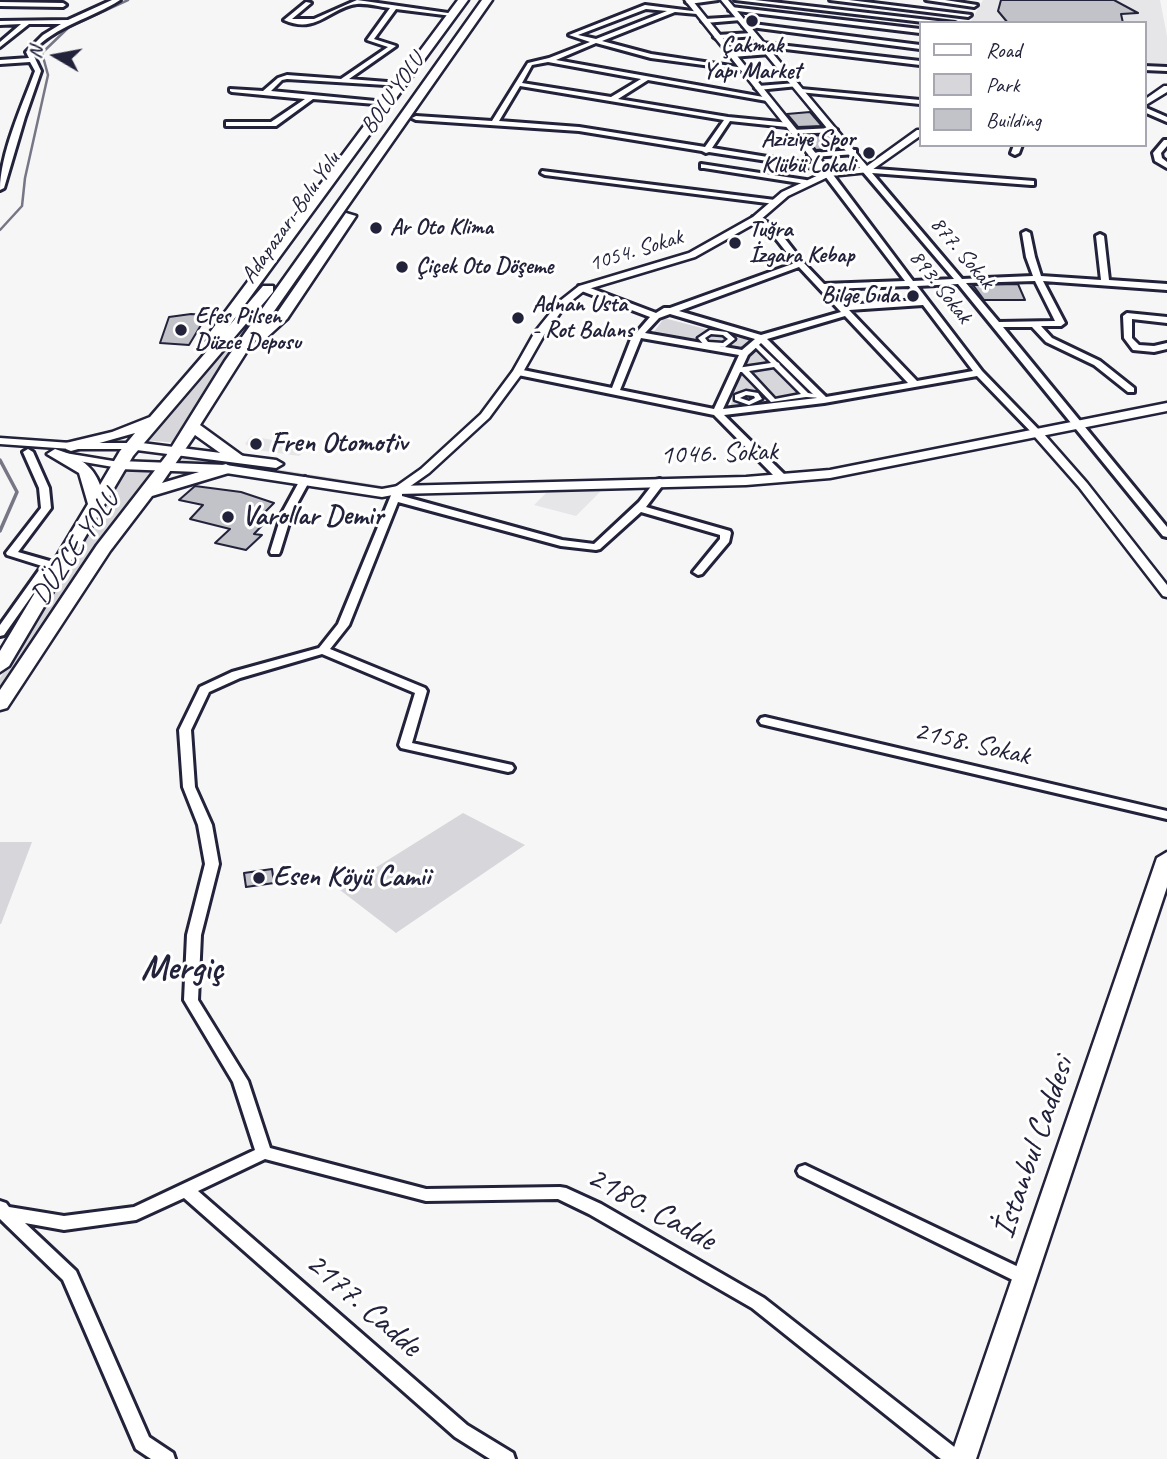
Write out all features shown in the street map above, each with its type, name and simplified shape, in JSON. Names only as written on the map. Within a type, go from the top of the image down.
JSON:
[{"type":"highway","points":[[181,390],[235,306],[463,0]]},
{"type":"highway","name":"Adapazarı-Bolu Yolu","points":[[0,666],[120,464],[155,419],[258,303],[474,0]]},
{"type":"highway","name":"BOLU YOLU","points":[[172,459],[230,364],[487,0]]},
{"type":"highway","points":[[230,364],[282,316],[496,0]]},
{"type":"highway","points":[[71,446],[117,436],[155,419]]},
{"type":"highway","points":[[148,492],[231,463],[193,428]]},
{"type":"highway","points":[[55,454],[81,465],[93,478],[95,502]]},
{"type":"highway","name":"DÜZCE YOLU","points":[[0,704],[103,550],[172,459]]},
{"type":"main road","name":"1046. Sokak","points":[[231,463],[305,480],[382,493],[398,490],[782,478],[830,474],[1039,435],[1167,407]]},
{"type":"main road","points":[[134,446],[172,459],[231,463]]},
{"type":"main road","points":[[120,464],[172,459],[231,463],[384,482],[398,490]]},
{"type":"main road","name":"İstanbul Caddesi","points":[[963,1459],[1167,858]]},
{"type":"street","points":[[35,21],[72,0]]},
{"type":"street","points":[[0,188],[3,165],[38,71],[29,52],[33,46],[69,22],[117,0]]},
{"type":"street","points":[[642,0],[691,4]]},
{"type":"street","points":[[494,124],[530,64],[548,60],[691,4],[715,0]]},
{"type":"street","name":"877. Sokak","points":[[723,0],[962,280],[995,325],[1167,534]]},
{"type":"street","points":[[738,0],[933,21]]},
{"type":"street","points":[[833,0],[968,15]]},
{"type":"street","points":[[929,0],[976,2],[964,21]]},
{"type":"street","points":[[308,3],[287,20],[302,24],[318,21],[346,5],[378,1],[394,7],[452,14]]},
{"type":"street","points":[[0,4],[63,5]]},
{"type":"street","name":"893. Sokak","points":[[691,4],[825,171],[979,373],[1083,485],[1167,593]]},
{"type":"street","points":[[344,80],[393,46],[370,40],[394,7]]},
{"type":"street","points":[[674,10],[645,7],[572,35],[651,56],[741,68]]},
{"type":"street","points":[[731,9],[918,31]]},
{"type":"street","points":[[800,32],[812,17]]},
{"type":"street","points":[[705,21],[742,22],[918,47]]},
{"type":"street","points":[[0,47],[27,22]]},
{"type":"street","points":[[1,23],[69,22]]},
{"type":"street","points":[[717,37],[753,35]]},
{"type":"street","points":[[762,45],[918,63]]},
{"type":"street","points":[[732,55],[768,53]]},
{"type":"street","points":[[0,62],[32,60]]},
{"type":"street","points":[[548,60],[767,99]]},
{"type":"street","points":[[1146,68],[1167,69]]},
{"type":"street","points":[[265,93],[285,77],[400,85]]},
{"type":"street","points":[[614,99],[645,79]]},
{"type":"street","points":[[519,84],[728,119],[787,125]]},
{"type":"street","points":[[755,85],[796,86],[918,102]]},
{"type":"street","points":[[1167,88],[1146,106],[1167,120]]},
{"type":"street","points":[[232,90],[386,104]]},
{"type":"street","points":[[229,124],[273,124],[311,98]]},
{"type":"street","points":[[416,118],[579,129],[825,171]]},
{"type":"street","points":[[706,151],[728,119]]},
{"type":"street","points":[[793,132],[833,130]]},
{"type":"street","points":[[866,170],[918,133]]},
{"type":"street","points":[[1167,143],[1157,153],[1158,159],[1167,166]]},
{"type":"street","points":[[812,155],[853,152]]},
{"type":"street","points":[[704,166],[806,182]]},
{"type":"street","points":[[866,170],[1031,183]]},
{"type":"street","name":"1054. Sokak","points":[[398,490],[425,471],[485,416],[518,372],[539,334],[563,303],[582,288],[692,255],[756,219],[775,202],[825,171],[866,170]]},
{"type":"street","points":[[545,173],[775,202]]},
{"type":"street","points":[[756,219],[772,228],[821,287],[915,384]]},
{"type":"street","points":[[995,325],[1061,323],[1036,278],[1028,252],[1026,233]]},
{"type":"street","points":[[1100,236],[1105,282]]},
{"type":"street","points":[[615,392],[638,335],[656,316],[800,264]]},
{"type":"street","points":[[821,287],[909,281],[1036,278],[1167,287]]},
{"type":"street","points":[[582,288],[656,316]]},
{"type":"street","points":[[746,393],[749,386],[745,379],[744,354],[758,341],[844,311],[926,302]]},
{"type":"street","points":[[667,310],[758,341],[822,399]]},
{"type":"street","points":[[1167,320],[1127,316],[1128,338],[1136,348],[1154,349],[1167,346]]},
{"type":"street","points":[[1034,324],[1049,340],[1097,363],[1131,390]]},
{"type":"street","points":[[710,347],[731,341],[726,331]]},
{"type":"street","points":[[710,347],[703,342],[702,335],[726,331]]},
{"type":"street","points":[[638,335],[744,354]]},
{"type":"street","points":[[758,341],[806,395]]},
{"type":"street","points":[[761,367],[758,364],[765,352]]},
{"type":"street","points":[[717,413],[744,372],[777,365]]},
{"type":"street","points":[[518,372],[717,413],[979,373]]},
{"type":"street","points":[[744,372],[762,395]]},
{"type":"street","points":[[740,402],[737,396],[746,393],[762,395],[773,401],[806,395],[822,399]]},
{"type":"street","points":[[740,402],[756,402],[762,395]]},
{"type":"street","points":[[732,412],[740,402]]},
{"type":"street","points":[[717,413],[782,478]]},
{"type":"street","points":[[0,440],[55,454],[120,464]]},
{"type":"street","points":[[0,446],[134,446]]},
{"type":"street","points":[[0,633],[49,564],[11,553],[46,508],[44,488],[21,447]]},
{"type":"street","points":[[275,552],[287,513],[305,480]]},
{"type":"street","points":[[398,490],[397,498],[561,543],[596,547],[639,508],[660,482]]},
{"type":"street","points":[[2,1211],[64,1223],[136,1213],[264,1153],[240,1081],[191,1000],[194,935],[212,864],[205,825],[189,787],[185,730],[204,690],[236,675],[323,650],[343,625],[398,490]]},
{"type":"street","points":[[639,508],[726,533],[725,540],[698,572]]},
{"type":"street","points":[[323,650],[421,691],[405,746],[508,768]]},
{"type":"street","name":"2158. Sokak","points":[[765,720],[1167,815]]},
{"type":"street","name":"2180. Cadde","points":[[264,1153],[426,1195],[560,1193],[758,1303],[955,1459]]},
{"type":"street","points":[[805,1171],[1025,1278]]},
{"type":"street","name":"2177. Cadde","points":[[186,1190],[461,1431],[506,1459]]},
{"type":"street","points":[[2,1211],[70,1276],[142,1443],[166,1459]]},
{"type":"shaded area","points":[[983,0],[1160,0],[1167,36],[1167,65],[1146,64],[1146,21],[971,21]]},
{"type":"shaded area","name":"Fren Otomotiv","points":[[251,436],[310,447],[299,456],[257,450],[245,444]]},
{"type":"shaded area","points":[[548,491],[601,491],[576,516],[534,505]]},
{"type":"green space","points":[[664,318],[751,343],[737,351],[651,336]]},
{"type":"green space","points":[[253,319],[209,385],[178,443],[143,440]]},
{"type":"green space","points":[[768,347],[817,398],[730,407],[746,360],[754,350]]},
{"type":"green space","points":[[186,455],[383,486],[381,489],[272,470],[179,464]]},
{"type":"green space","points":[[121,470],[156,473],[111,527],[0,691],[0,678],[59,585]]},
{"type":"green space","points":[[463,813],[525,845],[396,933],[340,890]]},
{"type":"green space","points":[[0,842],[32,842],[1,924],[0,924]]},
{"type":"building","points":[[1001,0],[1114,0],[1138,13],[1121,14],[1123,21],[1006,21],[998,11]]},
{"type":"building","points":[[810,112],[822,126],[798,127],[787,114]]},
{"type":"building","points":[[829,135],[840,148],[816,150],[805,136]]},
{"type":"building","points":[[1018,284],[1025,300],[984,300],[973,285]]},
{"type":"building","name":"Efes Pilsen Düzce Deposu","points":[[207,315],[189,345],[160,343],[169,317]]},
{"type":"building","name":"Varollar Demir","points":[[195,486],[241,492],[274,503],[261,516],[269,518],[254,534],[262,535],[246,550],[215,543],[230,529],[190,519],[203,505],[179,500]]},
{"type":"building","name":"Esen Köyü Camii","points":[[272,869],[274,883],[246,887],[244,873]]},
{"type":"waterway","points":[[0,230],[22,206],[25,178],[48,75],[42,53],[69,27],[128,0]]},
{"type":"waterway","points":[[0,460],[17,492],[0,531]]},
{"type":"place","name":"Çakmak Yapı Market","points":[[752,21]]},
{"type":"place","name":"Aziziye Spor Klübü Lokali","points":[[869,153]]},
{"type":"place","name":"Ar Oto Klima","points":[[376,228]]},
{"type":"place","name":"Tuğra İzgara Kebap","points":[[735,243]]},
{"type":"place","name":"Çiçek Oto Döşeme","points":[[402,267]]},
{"type":"place","name":"Bilge Gıda","points":[[913,296]]},
{"type":"place","name":"Adnan Usta - Rot Balans","points":[[518,318]]},
{"type":"place","name":"Efes Pilsen Düzce Deposu","points":[[181,330]]},
{"type":"place","name":"Fren Otomotiv","points":[[256,444]]},
{"type":"place","name":"Varollar Demir","points":[[228,517]]},
{"type":"place","name":"Esen Köyü Camii","points":[[259,878]]},
{"type":"district","name":"Mergiç","points":[[182,970]]}]
